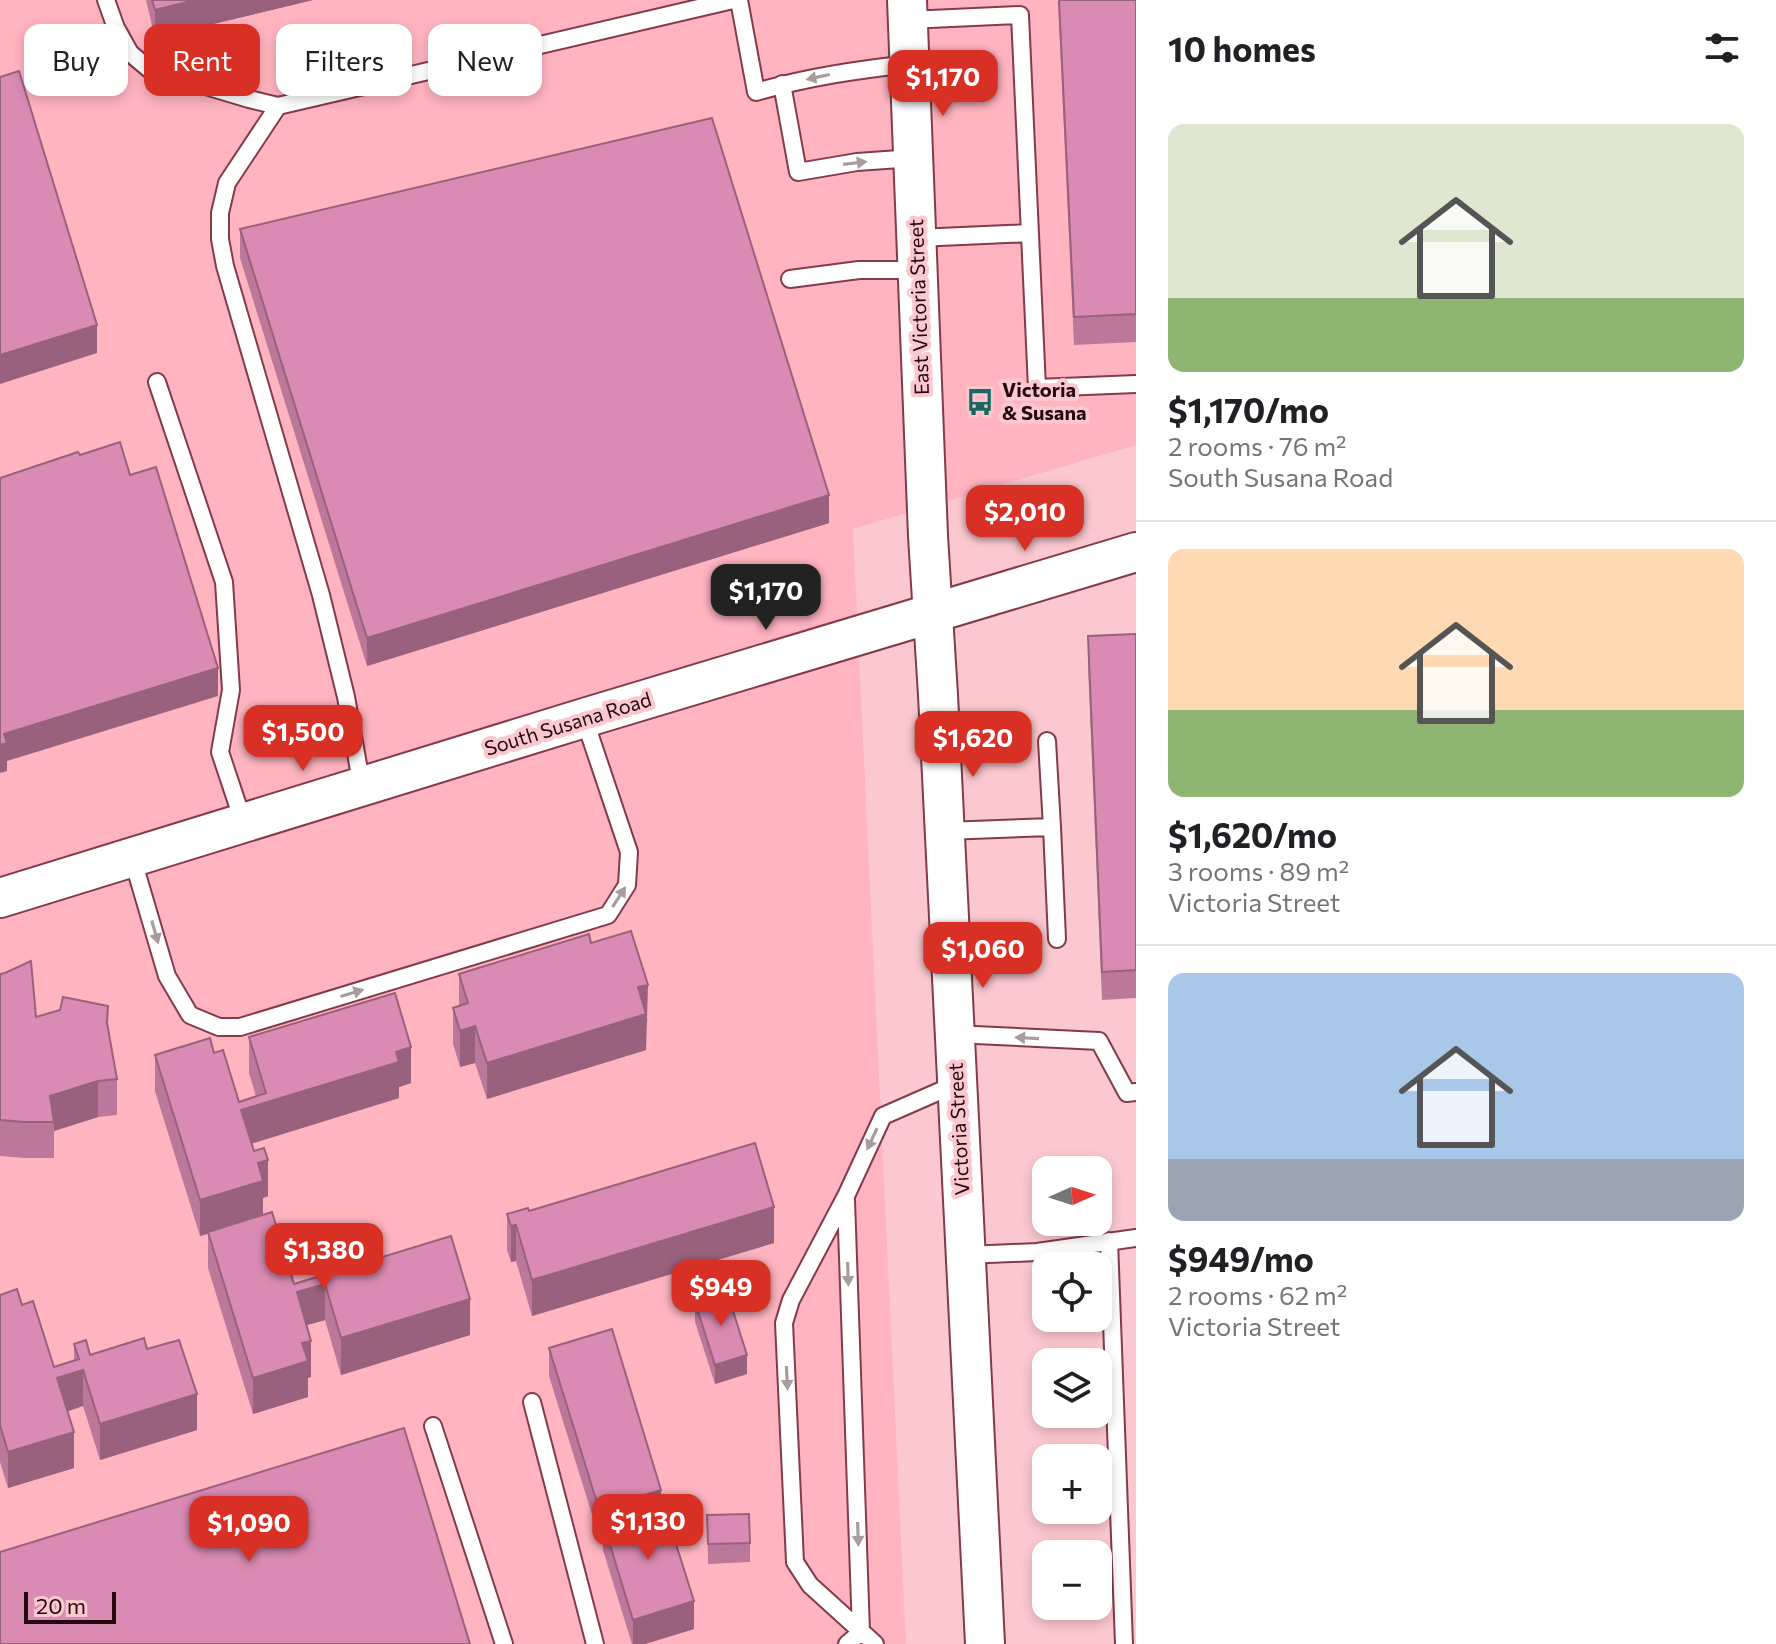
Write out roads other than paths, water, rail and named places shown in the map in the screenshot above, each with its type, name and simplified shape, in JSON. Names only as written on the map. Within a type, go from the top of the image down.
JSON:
[{"type":"street","name":"East Victoria Street","points":[[908,10],[932,613]]},
{"type":"street","name":"South Susana Road","points":[[0,898],[1136,552]]},
{"type":"street","name":"Victoria Street","points":[[932,613],[985,1644]]},
{"type":"lane","points":[[106,0],[116,28],[130,53],[149,69],[278,106],[733,0]]},
{"type":"lane","points":[[739,0],[756,92],[847,71],[910,64]]},
{"type":"lane","points":[[908,10],[1020,15],[1037,388],[1136,384]]},
{"type":"lane","points":[[782,84],[798,172],[857,162],[914,158]]},
{"type":"lane","points":[[278,106],[227,183],[220,213],[220,239],[225,266],[321,595],[346,697],[362,787]]},
{"type":"lane","points":[[790,279],[859,270],[917,254],[1030,233]]},
{"type":"lane","points":[[157,382],[224,582],[231,690],[220,752],[244,824]]},
{"type":"lane","points":[[132,857],[167,976],[190,1015],[219,1027],[240,1027],[608,915],[627,885],[629,852],[584,718]]},
{"type":"lane","points":[[1047,741],[1057,939]]},
{"type":"lane","points":[[945,831],[1052,827]]},
{"type":"lane","points":[[954,1034],[1099,1041],[1127,1093],[1136,1092]]},
{"type":"lane","points":[[875,1644],[810,1585],[795,1562],[784,1323],[791,1300],[846,1196],[883,1116],[957,1084]]},
{"type":"lane","points":[[846,1196],[861,1632]]},
{"type":"lane","points":[[966,1255],[1037,1252],[1136,1238]]},
{"type":"lane","points":[[1109,1241],[1124,1644]]},
{"type":"lane","points":[[532,1402],[595,1644]]},
{"type":"lane","points":[[433,1426],[504,1644]]},
{"type":"lane","points":[[847,1644],[861,1632]]},
{"type":"place","name":"Victoria & Susana","points":[[980,402]]}]
